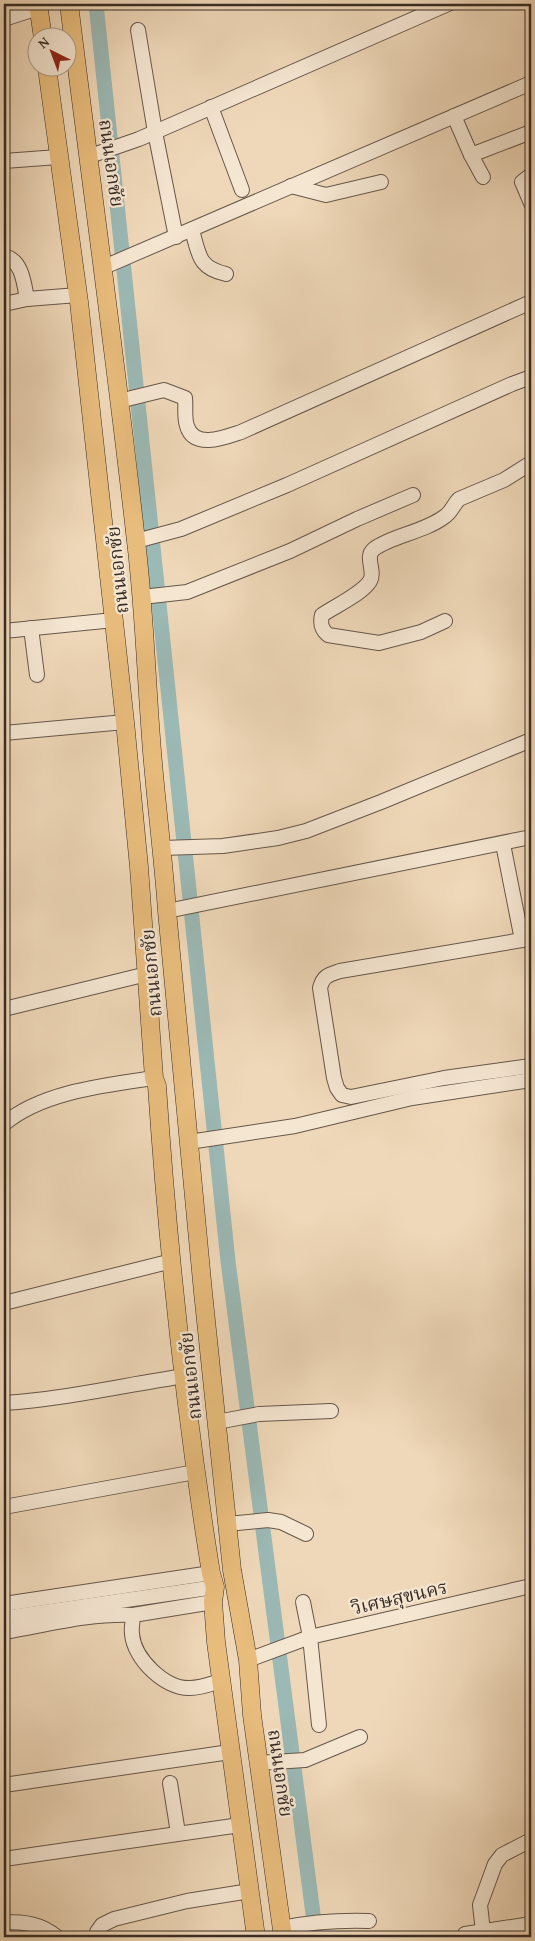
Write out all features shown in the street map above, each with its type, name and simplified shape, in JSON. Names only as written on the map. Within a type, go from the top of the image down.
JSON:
[{"type":"main road","name":"ถนนเอกชัย","points":[[69,4],[90,156],[111,264],[142,597],[151,739],[167,911],[196,1142],[217,1422],[227,1524],[232,1570],[255,1657],[252,1716],[282,1933]]},
{"type":"main road","points":[[38,6],[41,28]]},
{"type":"main road","name":"ถนนเอกชัย","points":[[48,78],[78,295],[125,722],[154,1078],[157,1086],[164,1183],[195,1472],[213,1588],[221,1681],[256,1937]]},
{"type":"street","points":[[90,156],[139,139],[448,4]]},
{"type":"street","points":[[4,18],[38,6]]},
{"type":"street","points":[[138,30],[155,132],[176,237]]},
{"type":"street","points":[[111,264],[531,83]]},
{"type":"street","points":[[210,107],[242,190]]},
{"type":"street","points":[[454,116],[483,178]]},
{"type":"street","points":[[471,155],[531,132]]},
{"type":"street","points":[[4,161],[58,157]]},
{"type":"street","points":[[531,175],[522,182],[531,203]]},
{"type":"street","points":[[291,186],[326,195],[381,182]]},
{"type":"street","points":[[192,230],[202,263],[212,271],[226,274]]},
{"type":"street","points":[[4,256],[16,263],[23,277],[27,299]]},
{"type":"street","points":[[4,304],[27,299],[78,295]]},
{"type":"street","points":[[123,400],[164,390],[185,398],[187,428],[195,437],[202,440],[216,440],[241,432],[531,302]]},
{"type":"street","points":[[136,541],[181,529],[286,485],[512,384],[531,378]]},
{"type":"street","points":[[445,621],[421,632],[379,643],[328,635],[323,631],[321,621],[322,615],[367,585],[372,574],[369,558],[373,550],[381,544],[413,533],[443,518],[449,514],[458,499],[504,480],[531,462]]},
{"type":"street","points":[[142,597],[187,592],[290,551],[413,495]]},
{"type":"street","points":[[4,631],[114,620]]},
{"type":"street","points":[[32,628],[37,675]]},
{"type":"street","points":[[4,734],[125,722]]},
{"type":"street","points":[[162,848],[199,847],[278,838],[306,831],[531,740]]},
{"type":"street","points":[[167,911],[531,837]]},
{"type":"street","points":[[503,844],[526,939],[340,971],[326,975],[320,988],[336,1088],[342,1095],[351,1097],[367,1095],[444,1078],[531,1066]]},
{"type":"street","points":[[4,1009],[147,974]]},
{"type":"street","points":[[4,1124],[13,1116],[34,1104],[59,1096],[154,1078]]},
{"type":"street","points":[[196,1142],[295,1126],[412,1098],[531,1080]]},
{"type":"street","points":[[4,1303],[172,1261]]},
{"type":"street","points":[[4,1403],[82,1394],[185,1376]]},
{"type":"street","points":[[217,1422],[259,1414],[331,1411]]},
{"type":"street","points":[[4,1507],[195,1472]]},
{"type":"street","points":[[227,1524],[248,1520],[268,1520],[281,1522],[306,1534]]},
{"type":"street","points":[[4,1604],[172,1581],[213,1588]]},
{"type":"street","name":"วิเศษสุขนคร","points":[[255,1657],[310,1638],[531,1586]]},
{"type":"street","points":[[4,1632],[78,1619],[121,1614],[133,1615],[213,1588]]},
{"type":"street","points":[[4,1618],[213,1588]]},
{"type":"street","points":[[303,1602],[310,1638],[320,1725]]},
{"type":"street","points":[[133,1615],[132,1635],[139,1655],[147,1667],[165,1680],[180,1687],[191,1688],[221,1681]]},
{"type":"street","points":[[258,1763],[287,1762],[315,1757],[360,1737]]},
{"type":"street","points":[[4,1786],[230,1752]]},
{"type":"street","points":[[170,1783],[178,1833]]},
{"type":"street","points":[[4,1859],[240,1825]]},
{"type":"street","points":[[483,1931],[480,1904],[495,1864],[502,1855],[531,1840]]},
{"type":"street","points":[[98,1937],[97,1932],[102,1925],[114,1920],[188,1901],[250,1891]]},
{"type":"street","points":[[282,1933],[313,1923],[369,1921]]},
{"type":"street","points":[[4,1922],[27,1922],[48,1930],[57,1937]]},
{"type":"street","points":[[466,1934],[531,1924]]},
{"type":"waterway","points":[[96,4],[228,1261],[316,1937]]}]
